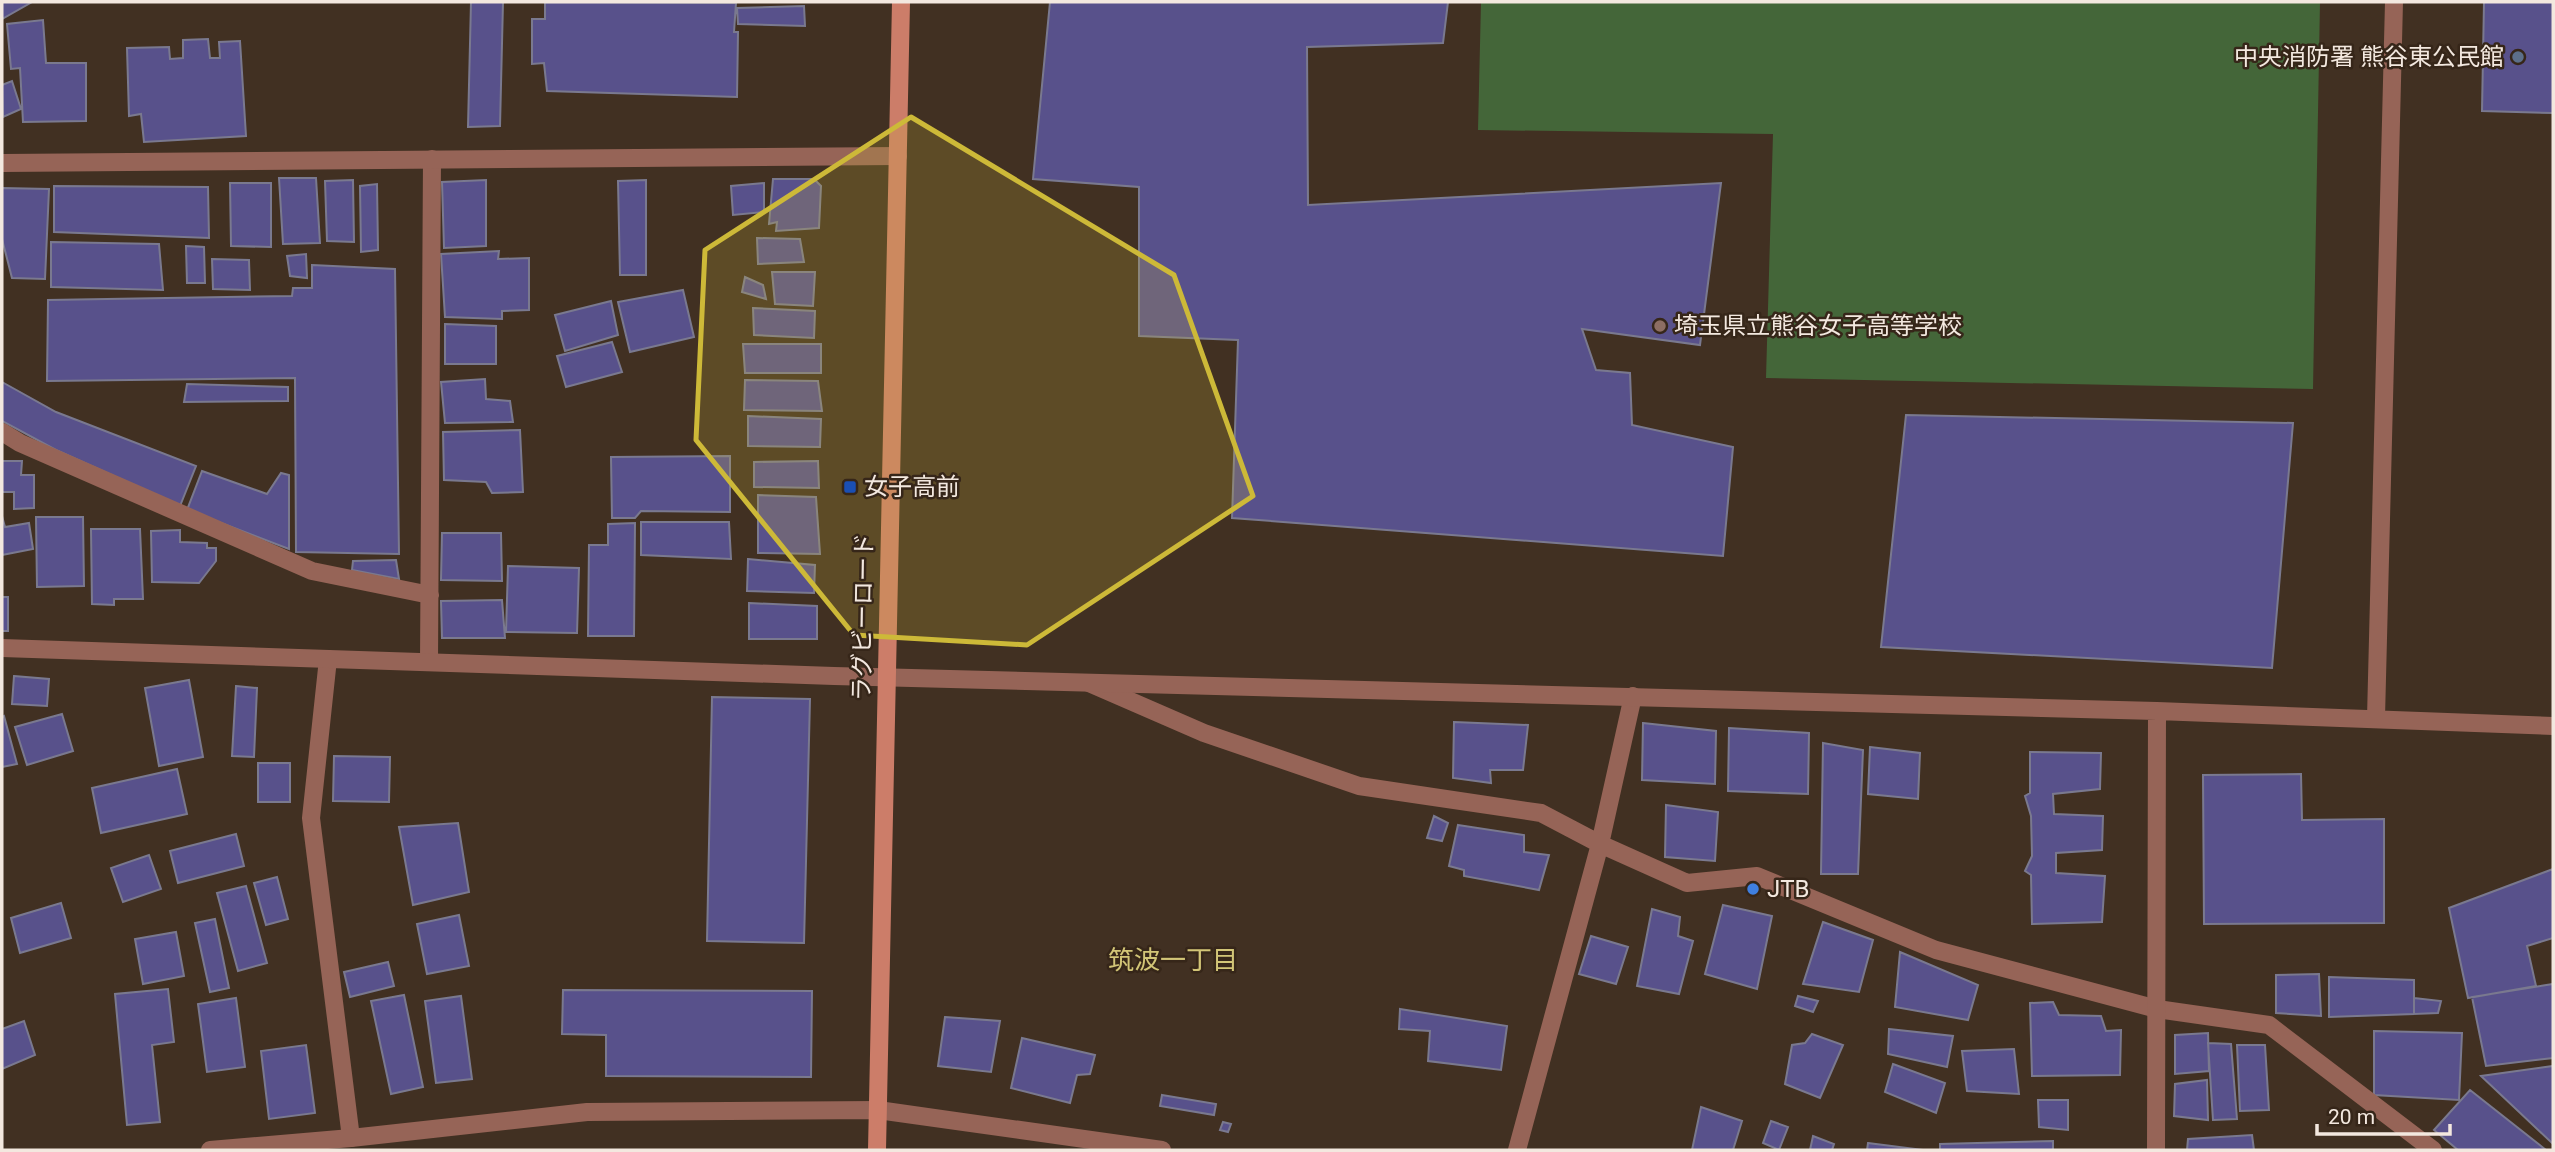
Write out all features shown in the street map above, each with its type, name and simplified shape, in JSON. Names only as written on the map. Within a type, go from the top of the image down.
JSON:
[{"type":"main road","name":"ラグビーロード","points":[[877,1150],[901,2]]},
{"type":"street","points":[[2376,718],[2394,2]]},
{"type":"street","points":[[2,163],[898,156]]},
{"type":"street","points":[[429,662],[432,159]]},
{"type":"street","points":[[2,432],[20,443],[312,571],[430,595]]},
{"type":"street","points":[[2,648],[1089,683],[2157,711],[2553,726]]},
{"type":"street","points":[[328,659],[311,818],[351,1138]]},
{"type":"street","points":[[1089,683],[1204,733],[1359,786],[1541,813],[1600,844],[1687,883],[1757,876],[1936,950],[2157,1009],[2269,1025],[2433,1150]]},
{"type":"street","points":[[1517,1150],[1600,844],[1633,696]]},
{"type":"street","points":[[2156,1150],[2157,711]]},
{"type":"street","points":[[210,1150],[351,1138],[587,1112],[878,1110],[1162,1150]]},
{"type":"highlighted area","points":[[911,117],[1174,275],[1253,496],[1027,645],[854,635],[696,440],[705,250]]},
{"type":"green space","points":[[1481,2],[2320,2],[2313,389],[1766,378],[1773,134],[1478,130]]},
{"type":"building","points":[[2,2],[32,2],[2,19]]},
{"type":"building","points":[[471,2],[503,2],[500,126],[468,127]]},
{"type":"building","points":[[545,2],[736,3],[734,32],[738,32],[737,97],[547,91],[544,63],[532,64],[532,19],[545,19]]},
{"type":"building","points":[[1050,2],[1448,2],[1443,43],[1307,47],[1308,205],[1721,183],[1700,345],[1582,329],[1596,370],[1630,373],[1632,425],[1733,447],[1723,556],[1232,518],[1238,340],[1139,336],[1139,187],[1033,179]]},
{"type":"building","name":"中央消防署 熊谷東公民館","points":[[2484,2],[2553,2],[2553,113],[2482,111]]},
{"type":"building","points":[[804,6],[805,26],[738,24],[737,8]]},
{"type":"building","points":[[43,20],[46,63],[86,63],[86,121],[23,122],[20,68],[11,69],[7,24]]},
{"type":"building","points":[[208,39],[210,58],[220,58],[219,42],[240,41],[246,136],[144,142],[141,114],[129,116],[127,48],[169,47],[170,59],[183,58],[183,40]]},
{"type":"building","points":[[12,81],[21,109],[3,117],[2,85]]},
{"type":"building","points":[[279,178],[316,178],[320,243],[283,244]]},
{"type":"building","points":[[773,179],[814,179],[821,186],[819,228],[776,231],[777,222],[769,224]]},
{"type":"building","points":[[353,180],[354,242],[327,241],[325,181]]},
{"type":"building","points":[[486,180],[486,246],[444,248],[442,182]]},
{"type":"building","points":[[646,180],[646,275],[620,275],[618,181]]},
{"type":"building","points":[[230,183],[271,183],[271,247],[231,246]]},
{"type":"building","points":[[764,183],[764,212],[733,215],[731,186]]},
{"type":"building","points":[[377,184],[378,250],[361,252],[360,186]]},
{"type":"building","points":[[54,186],[208,187],[209,238],[54,232]]},
{"type":"building","points":[[2,188],[49,189],[45,279],[12,278],[2,239]]},
{"type":"building","points":[[757,238],[800,239],[804,262],[758,264]]},
{"type":"building","points":[[51,242],[159,244],[163,290],[51,287]]},
{"type":"building","points":[[186,246],[204,247],[205,283],[187,283]]},
{"type":"building","points":[[499,251],[498,259],[529,258],[529,310],[502,311],[502,319],[445,317],[441,254]]},
{"type":"building","points":[[306,254],[307,278],[290,276],[287,256]]},
{"type":"building","points":[[212,259],[249,260],[250,290],[213,289]]},
{"type":"building","points":[[312,265],[395,269],[399,554],[296,552],[295,378],[47,381],[48,300],[292,296],[293,288],[312,288]]},
{"type":"building","points":[[772,272],[815,272],[813,306],[775,304]]},
{"type":"building","points":[[745,277],[763,285],[766,299],[742,292]]},
{"type":"building","points":[[683,290],[694,337],[630,352],[618,302]]},
{"type":"building","points":[[611,301],[618,335],[565,351],[555,315]]},
{"type":"building","points":[[753,308],[815,311],[814,338],[754,335]]},
{"type":"building","points":[[445,324],[496,326],[496,364],[445,364]]},
{"type":"building","points":[[612,342],[622,372],[566,387],[557,356]]},
{"type":"building","points":[[743,344],[821,344],[821,373],[745,373]]},
{"type":"building","points":[[485,379],[486,399],[510,401],[513,422],[445,423],[441,382]]},
{"type":"building","points":[[745,380],[818,381],[822,411],[744,410]]},
{"type":"building","points":[[2,382],[56,412],[196,466],[180,506],[56,450],[2,421]]},
{"type":"building","points":[[187,384],[288,387],[288,401],[184,402]]},
{"type":"building","points":[[1906,415],[2293,423],[2272,668],[1881,647]]},
{"type":"building","points":[[748,416],[821,419],[820,447],[748,446]]},
{"type":"building","points":[[520,430],[523,492],[492,493],[486,482],[444,480],[443,432]]},
{"type":"building","points":[[730,456],[730,512],[641,511],[635,518],[612,518],[611,457]]},
{"type":"building","points":[[2,461],[22,461],[21,475],[34,475],[34,508],[14,509],[14,492],[2,492]]},
{"type":"building","points":[[818,461],[819,488],[754,487],[754,462]]},
{"type":"building","points":[[202,471],[267,494],[281,473],[289,475],[289,549],[187,510]]},
{"type":"building","points":[[758,495],[816,497],[820,554],[758,553]]},
{"type":"building","points":[[2,516],[5,527],[29,523],[33,549],[2,555]]},
{"type":"building","points":[[36,517],[83,517],[84,586],[37,587]]},
{"type":"building","points":[[641,522],[729,522],[731,559],[641,555]]},
{"type":"building","points":[[635,523],[634,636],[588,636],[589,545],[608,545],[608,524]]},
{"type":"building","points":[[91,529],[140,529],[143,599],[114,599],[114,605],[92,604]]},
{"type":"building","points":[[180,530],[180,542],[207,543],[207,548],[216,548],[216,561],[199,583],[152,582],[151,531]]},
{"type":"building","points":[[442,533],[501,533],[502,581],[441,580]]},
{"type":"building","points":[[748,559],[815,565],[814,593],[747,591]]},
{"type":"building","points":[[396,560],[399,579],[352,570],[353,561]]},
{"type":"building","points":[[508,566],[579,568],[577,633],[506,632]]},
{"type":"building","points":[[2,597],[8,597],[8,631],[2,631]]},
{"type":"building","points":[[502,600],[505,638],[442,638],[441,601]]},
{"type":"building","points":[[749,603],[817,606],[817,639],[749,639]]},
{"type":"building","points":[[14,676],[49,679],[47,706],[12,704]]},
{"type":"building","points":[[189,680],[203,757],[159,766],[145,688]]},
{"type":"building","points":[[236,686],[257,688],[254,757],[232,756]]},
{"type":"building","points":[[712,697],[810,699],[804,943],[707,941]]},
{"type":"building","points":[[62,714],[73,751],[27,765],[15,727]]},
{"type":"building","points":[[4,716],[17,764],[2,767],[2,717]]},
{"type":"building","points":[[1454,722],[1528,725],[1523,770],[1490,770],[1491,783],[1453,778]]},
{"type":"building","points":[[1643,723],[1716,731],[1715,784],[1642,780]]},
{"type":"building","points":[[1729,728],[1809,733],[1808,794],[1728,791]]},
{"type":"building","points":[[1823,743],[1863,750],[1858,874],[1821,874]]},
{"type":"building","points":[[1870,747],[1920,753],[1918,799],[1868,794]]},
{"type":"building","points":[[2030,752],[2101,753],[2100,789],[2053,794],[2054,814],[2103,816],[2102,850],[2056,853],[2056,873],[2105,876],[2102,922],[2032,924],[2031,875],[2025,871],[2032,856],[2031,816],[2025,796],[2030,793]]},
{"type":"building","points":[[334,756],[390,757],[389,802],[333,801]]},
{"type":"building","points":[[258,763],[290,763],[290,802],[258,802]]},
{"type":"building","points":[[177,769],[187,814],[101,833],[92,788]]},
{"type":"building","points":[[2301,774],[2302,820],[2384,819],[2384,923],[2204,924],[2203,775]]},
{"type":"building","points":[[1666,805],[1718,812],[1715,861],[1665,857]]},
{"type":"building","points":[[1434,816],[1448,823],[1442,841],[1427,838]]},
{"type":"building","points":[[458,823],[469,892],[413,905],[399,827]]},
{"type":"building","points":[[1458,825],[1524,835],[1524,852],[1549,855],[1539,890],[1464,876],[1464,870],[1449,866]]},
{"type":"building","points":[[236,834],[244,866],[178,883],[170,851]]},
{"type":"building","points":[[149,855],[161,889],[123,902],[111,868]]},
{"type":"building","points":[[2553,869],[2553,938],[2527,946],[2536,986],[2468,998],[2449,908]]},
{"type":"building","points":[[277,877],[288,919],[266,925],[254,883]]},
{"type":"building","points":[[246,886],[267,963],[238,971],[217,893]]},
{"type":"building","points":[[61,903],[71,938],[20,953],[11,918]]},
{"type":"building","points":[[1723,905],[1772,916],[1757,989],[1705,974]]},
{"type":"building","points":[[1652,909],[1680,917],[1678,936],[1693,941],[1679,994],[1637,986]]},
{"type":"building","points":[[459,915],[469,966],[427,974],[417,924]]},
{"type":"building","points":[[215,919],[229,988],[210,992],[195,923]]},
{"type":"building","points":[[1823,922],[1873,940],[1859,992],[1803,984]]},
{"type":"building","points":[[176,932],[184,976],[143,984],[135,939]]},
{"type":"building","points":[[1591,936],[1628,947],[1616,984],[1579,974]]},
{"type":"building","points":[[1900,952],[1978,985],[1968,1020],[1895,1007]]},
{"type":"building","points":[[388,962],[394,986],[350,997],[344,972]]},
{"type":"building","points":[[2319,974],[2321,1016],[2276,1013],[2276,975]]},
{"type":"building","points":[[2329,977],[2414,980],[2414,1014],[2329,1017]]},
{"type":"building","points":[[2553,984],[2553,1058],[2486,1066],[2472,997]]},
{"type":"building","points":[[168,989],[174,1042],[152,1045],[160,1122],[127,1125],[115,994]]},
{"type":"building","points":[[563,990],[812,991],[811,1077],[606,1076],[606,1035],[562,1034]]},
{"type":"building","points":[[404,995],[423,1087],[391,1094],[371,1001]]},
{"type":"building","points":[[461,996],[472,1079],[436,1083],[425,1001]]},
{"type":"building","points":[[1798,996],[1818,1001],[1813,1012],[1795,1006]]},
{"type":"building","points":[[236,998],[245,1067],[207,1072],[198,1004]]},
{"type":"building","points":[[2414,998],[2441,1001],[2438,1013],[2414,1014]]},
{"type":"building","points":[[2053,1002],[2059,1015],[2101,1016],[2106,1031],[2121,1030],[2120,1075],[2032,1076],[2030,1003]]},
{"type":"building","points":[[1400,1009],[1507,1026],[1501,1070],[1428,1061],[1430,1031],[1399,1029]]},
{"type":"building","points":[[945,1017],[1000,1021],[991,1072],[938,1066]]},
{"type":"building","points":[[24,1021],[35,1055],[2,1069],[2,1029]]},
{"type":"building","points":[[1889,1029],[1953,1036],[1947,1067],[1888,1054]]},
{"type":"building","points":[[2374,1031],[2462,1033],[2459,1100],[2374,1095]]},
{"type":"building","points":[[2208,1033],[2209,1071],[2175,1074],[2175,1035]]},
{"type":"building","points":[[1812,1034],[1843,1045],[1820,1098],[1785,1084],[1792,1045],[1805,1043]]},
{"type":"building","points":[[1022,1038],[1095,1055],[1090,1074],[1077,1075],[1070,1103],[1011,1088]]},
{"type":"building","points":[[2208,1043],[2231,1044],[2237,1119],[2213,1120]]},
{"type":"building","points":[[306,1045],[315,1113],[269,1119],[261,1051]]},
{"type":"building","points":[[2237,1045],[2265,1045],[2269,1110],[2240,1111]]},
{"type":"building","points":[[2014,1049],[2019,1094],[1967,1091],[1962,1051]]},
{"type":"building","points":[[1893,1064],[1945,1083],[1936,1113],[1885,1092]]},
{"type":"building","points":[[2553,1066],[2553,1144],[2481,1076]]},
{"type":"building","points":[[2207,1080],[2208,1120],[2174,1116],[2175,1084]]},
{"type":"building","points":[[2470,1090],[2546,1150],[2458,1150],[2434,1130]]},
{"type":"building","points":[[1162,1095],[1216,1104],[1214,1115],[1160,1106]]},
{"type":"building","points":[[2038,1100],[2068,1100],[2068,1130],[2039,1127]]},
{"type":"building","points":[[1701,1107],[1742,1121],[1733,1150],[1692,1150]]},
{"type":"building","points":[[1771,1121],[1788,1127],[1779,1150],[1763,1143]]},
{"type":"building","points":[[1223,1122],[1231,1124],[1228,1132],[1220,1130]]},
{"type":"building","points":[[2252,1135],[2254,1150],[2187,1150],[2188,1139]]},
{"type":"building","points":[[1813,1136],[1834,1144],[1832,1150],[1810,1150]]},
{"type":"building","points":[[2053,1141],[2053,1150],[1940,1150],[1940,1144]]},
{"type":"building","points":[[1868,1143],[1923,1150],[1867,1150]]},
{"type":"place","name":"中央消防署 熊谷東公民館","points":[[2518,57]]},
{"type":"place","name":"埼玉県立熊谷女子高等学校","points":[[1660,326]]},
{"type":"place","name":"女子高前","points":[[850,487]]},
{"type":"place","name":"JTB","points":[[1753,889]]},
{"type":"district","name":"筑波一丁目","points":[[1173,960]]}]
